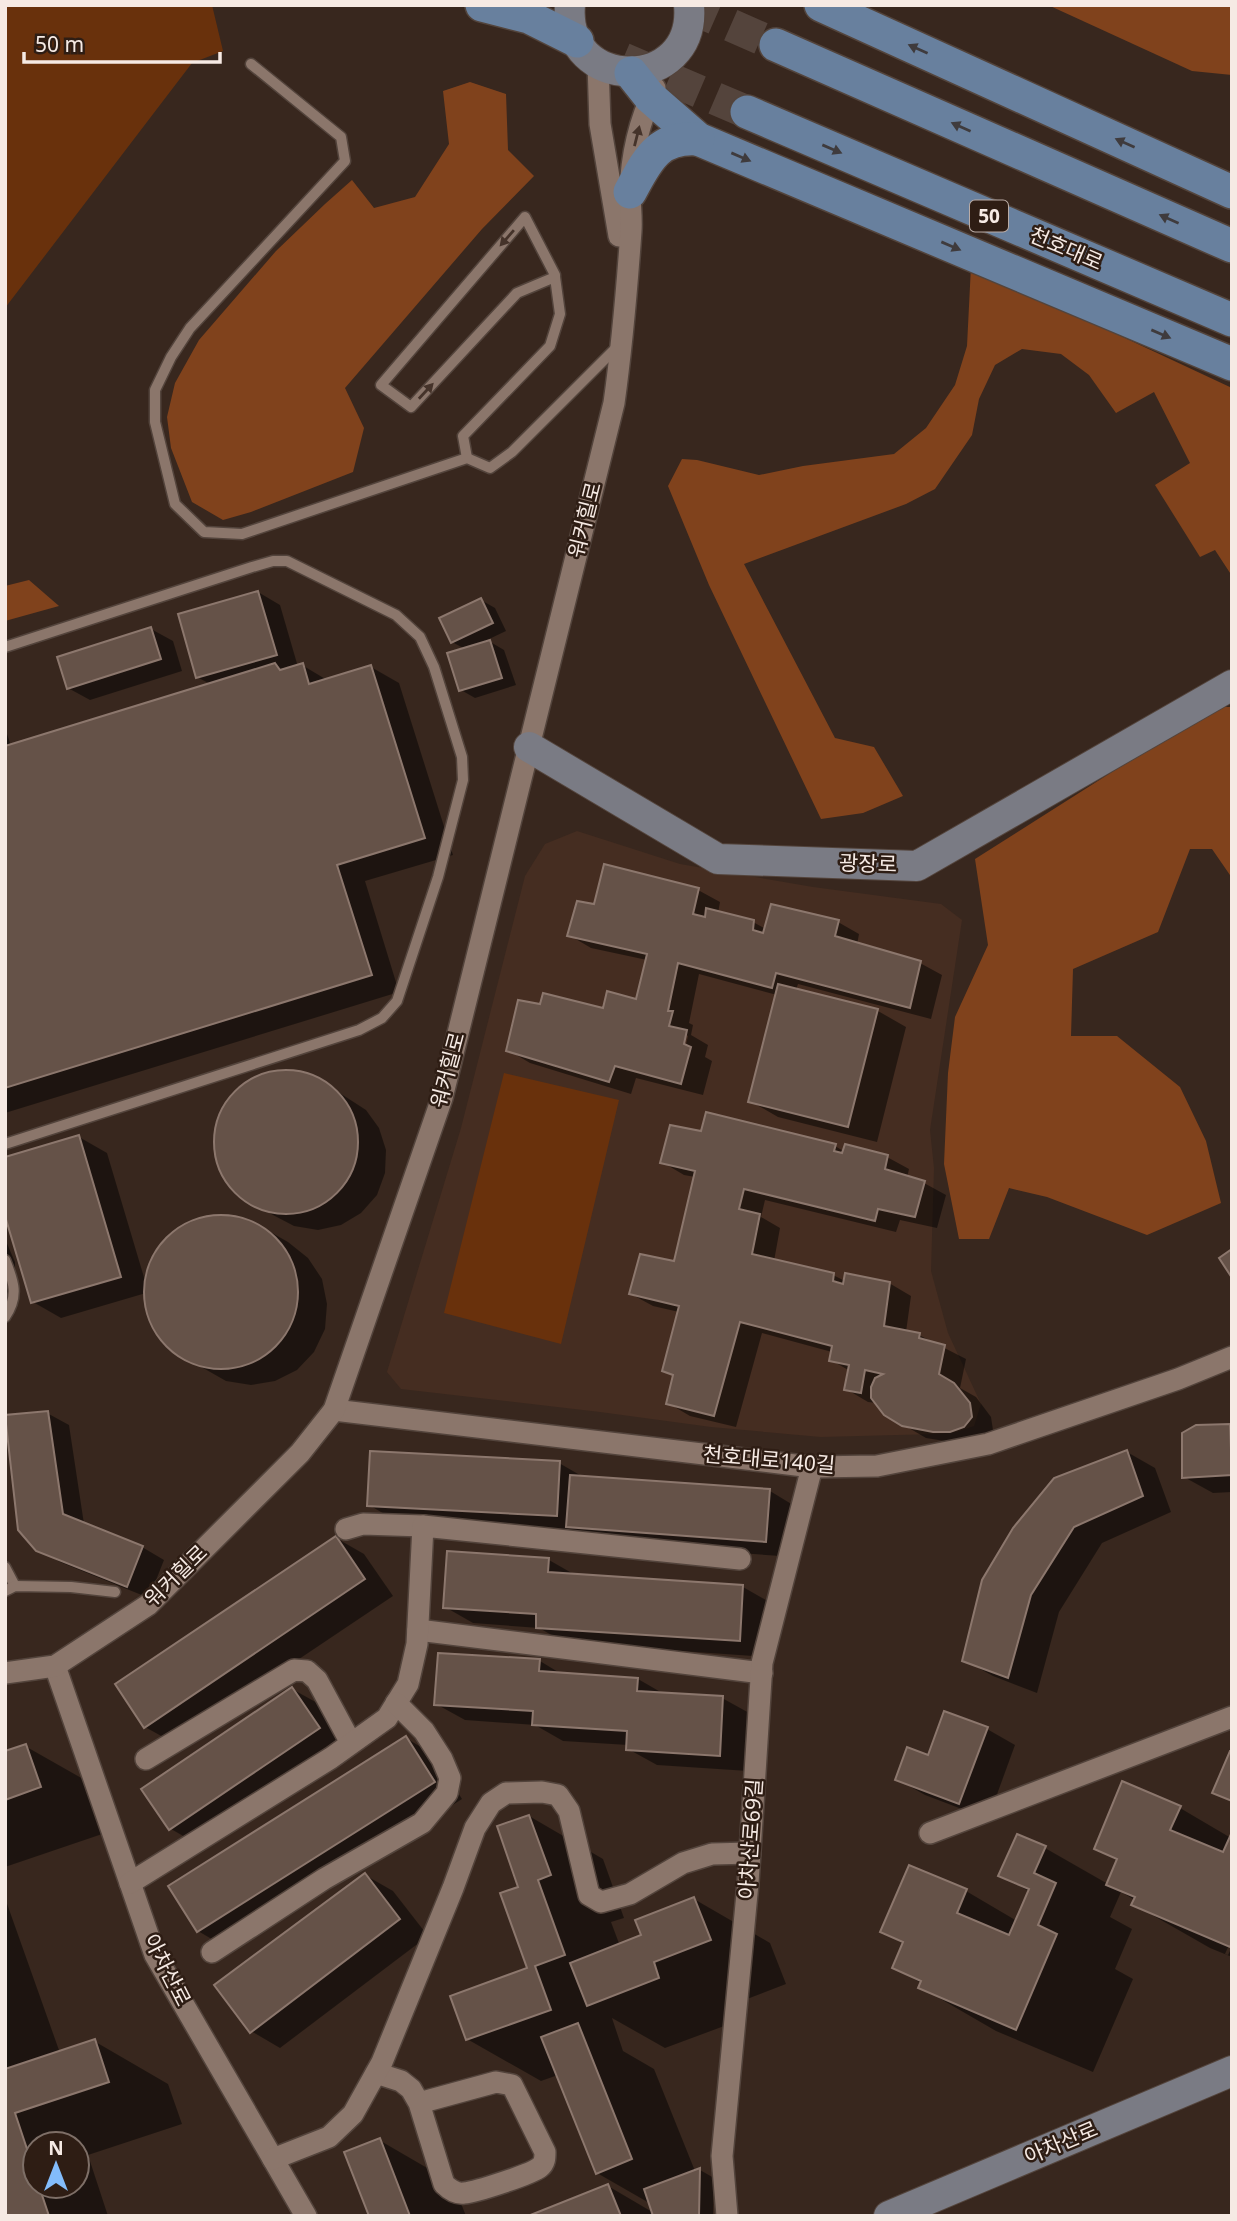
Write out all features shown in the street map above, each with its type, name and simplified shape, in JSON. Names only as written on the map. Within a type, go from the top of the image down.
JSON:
[{"type":"main road","points":[[482,5],[529,17],[587,52]]},
{"type":"main road","points":[[821,5],[1232,192]]},
{"type":"main road","points":[[776,45],[1232,246]]},
{"type":"main road","points":[[641,85],[698,139]]},
{"type":"main road","name":"천호대로","points":[[747,112],[1232,320]]},
{"type":"main road","points":[[630,192],[648,158],[664,146],[682,138],[698,139],[1232,364]]},
{"type":"street","points":[[570,5],[572,30],[587,52],[614,71],[641,85],[655,67],[670,57],[680,45],[687,31],[689,5]]},
{"type":"street","name":"워커힐로","points":[[587,52],[618,217],[626,301]]},
{"type":"street","name":"워커힐로","points":[[5,1673],[55,1666],[148,1605],[300,1454],[334,1410],[442,1098],[614,403],[626,301],[634,152],[645,109],[641,85]]},
{"type":"street","name":"광장로","points":[[529,747],[719,859],[917,866],[1232,685]]},
{"type":"street","name":"천호대로140길","points":[[334,1410],[812,1467],[877,1466],[988,1444],[1178,1379],[1232,1357]]},
{"type":"street","name":"아차산로69길","points":[[727,2216],[722,2156],[750,1853],[762,1663],[812,1467]]},
{"type":"street","points":[[346,1529],[363,1524],[424,1526],[740,1559]]},
{"type":"street","points":[[130,1883],[387,1718],[408,1685],[417,1644],[424,1526]]},
{"type":"street","points":[[418,1630],[762,1673]]},
{"type":"street","name":"아차산로","points":[[55,1666],[155,1955],[306,2216]]},
{"type":"street","points":[[146,1759],[294,1670],[307,1671],[317,1680],[351,1743]]},
{"type":"street","points":[[212,1952],[324,1879],[422,1823],[447,1793],[450,1778],[442,1759],[424,1731],[396,1703]]},
{"type":"street","points":[[930,1833],[1232,1717]]},
{"type":"street","points":[[273,2159],[328,2137],[353,2113],[376,2073],[475,1828],[491,1803],[506,1793],[542,1791],[558,1795],[569,1811],[589,1895],[601,1902],[630,1894],[683,1863],[712,1854],[750,1853]]},
{"type":"street","name":"아차산로","points":[[890,2216],[1232,2071]]},
{"type":"street","points":[[376,2073],[401,2081],[411,2089],[419,2103],[444,2184],[451,2191],[462,2194],[487,2187],[539,2169],[545,2161],[545,2152],[512,2085],[496,2082],[419,2103]]},
{"type":"lane","points":[[251,64],[341,137],[345,162],[190,328],[155,390],[155,422],[175,504],[204,533],[242,534],[467,457],[490,468],[512,452],[622,341]]},
{"type":"lane","points":[[467,457],[463,436],[550,346],[560,314],[555,276],[525,217],[381,385],[411,407],[517,293],[555,276]]},
{"type":"lane","points":[[5,647],[252,567],[273,561],[288,561],[396,615],[420,636],[435,667],[456,734],[462,757],[463,779],[438,877],[397,1001],[382,1018],[359,1030],[5,1144]]},
{"type":"lane","points":[[5,1260],[16,1285],[14,1303],[5,1317]]},
{"type":"lane","points":[[5,1567],[10,1589],[71,1587],[115,1592]]},
{"type":"shaded area","points":[[5,5],[212,5],[223,51],[192,63],[5,308]]},
{"type":"shaded area","points":[[1048,5],[1232,5],[1232,75],[1192,71]]},
{"type":"shaded area","points":[[470,82],[506,94],[508,150],[534,176],[482,229],[345,388],[364,428],[353,472],[251,512],[223,520],[192,502],[171,448],[167,417],[175,383],[199,340],[276,251],[352,180],[374,208],[415,197],[449,144],[443,91]]},
{"type":"shaded area","points":[[971,266],[1232,388],[1232,576],[1215,550],[1200,557],[1155,485],[1190,463],[1154,392],[1116,413],[1089,375],[1061,354],[1022,349],[995,365],[979,399],[972,435],[935,489],[906,504],[744,564],[835,738],[874,747],[903,796],[863,813],[821,819],[709,585],[668,486],[682,459],[759,475],[803,466],[894,454],[926,428],[955,385],[967,346]]},
{"type":"shaded area","points":[[29,580],[59,606],[5,621],[5,586]]},
{"type":"shaded area","points":[[1221,707],[1232,707],[1232,878],[1212,849],[1190,849],[1158,932],[1073,969],[1071,1036],[1117,1036],[1180,1087],[1206,1141],[1221,1203],[1147,1235],[1047,1197],[1009,1188],[989,1239],[959,1239],[944,1164],[948,1073],[955,1017],[988,945],[975,859],[1123,765]]},
{"type":"shaded area","points":[[577,831],[680,864],[813,887],[941,904],[962,920],[930,1130],[934,1168],[931,1271],[948,1333],[981,1404],[974,1426],[956,1432],[936,1434],[821,1437],[711,1427],[401,1389],[387,1372],[461,1128],[525,876],[545,844]]},
{"type":"shaded area","points":[[504,1073],[619,1100],[561,1344],[444,1313]]},
{"type":"building","points":[[258,591],[277,655],[196,678],[178,614]]},
{"type":"building","points":[[481,598],[493,623],[451,643],[439,618]]},
{"type":"building","points":[[151,627],[161,659],[67,689],[57,657]]},
{"type":"building","points":[[490,640],[502,678],[459,691],[447,653]]},
{"type":"building","points":[[275,663],[280,670],[303,663],[309,684],[371,665],[425,838],[337,865],[372,975],[5,1088],[5,746]]},
{"type":"building","points":[[604,864],[699,888],[693,914],[705,917],[706,908],[754,920],[753,930],[763,933],[771,904],[839,920],[835,936],[921,961],[910,1008],[776,973],[772,988],[678,963],[668,1011],[673,1011],[669,1026],[687,1030],[684,1044],[691,1047],[681,1084],[615,1066],[609,1082],[506,1051],[518,1000],[540,1004],[543,993],[603,1008],[607,991],[636,999],[647,954],[567,936],[577,901],[594,904]]},
{"type":"building","points":[[778,984],[878,1009],[848,1127],[748,1102]]},
{"type":"building","points":[[286,1070],[313,1076],[337,1091],[352,1115],[358,1142],[352,1169],[337,1193],[313,1208],[286,1214],[259,1208],[235,1193],[220,1169],[214,1142],[220,1115],[235,1091],[259,1076]]},
{"type":"building","points":[[706,1112],[836,1144],[834,1151],[842,1153],[845,1144],[888,1155],[885,1169],[925,1181],[915,1217],[878,1209],[875,1221],[744,1189],[739,1209],[760,1214],[752,1254],[834,1273],[833,1281],[843,1284],[845,1273],[890,1282],[884,1326],[920,1333],[919,1338],[945,1345],[939,1374],[954,1383],[970,1403],[972,1417],[964,1427],[950,1432],[933,1432],[902,1426],[884,1415],[871,1398],[871,1387],[875,1378],[883,1374],[865,1370],[861,1393],[844,1390],[849,1365],[829,1361],[832,1346],[740,1322],[714,1416],[666,1404],[673,1375],[662,1371],[679,1306],[629,1294],[640,1254],[674,1261],[695,1171],[660,1163],[670,1125],[701,1131]]},
{"type":"building","points":[[79,1135],[121,1277],[31,1303],[5,1216],[5,1157]]},
{"type":"building","points":[[221,1215],[250,1221],[275,1238],[292,1263],[298,1292],[292,1321],[275,1346],[250,1363],[221,1369],[192,1363],[167,1346],[150,1321],[144,1292],[150,1263],[167,1238],[192,1221]]},
{"type":"building","points":[[1232,1249],[1232,1278],[1219,1258]]},
{"type":"building","points":[[48,1411],[63,1514],[143,1546],[127,1587],[36,1551],[18,1530],[5,1415]]},
{"type":"building","points":[[1230,1424],[1232,1475],[1182,1478],[1182,1433],[1196,1425]]},
{"type":"building","points":[[1127,1450],[1143,1496],[1074,1527],[1031,1595],[1008,1678],[962,1661],[982,1580],[1013,1528],[1054,1478]]},
{"type":"building","points":[[370,1451],[560,1461],[557,1516],[367,1506]]},
{"type":"building","points":[[570,1475],[770,1489],[766,1542],[566,1527]]},
{"type":"building","points":[[336,1536],[365,1579],[144,1728],[115,1684]]},
{"type":"building","points":[[447,1551],[549,1558],[548,1572],[743,1585],[740,1641],[536,1628],[536,1614],[443,1608]]},
{"type":"building","points":[[438,1653],[540,1659],[539,1671],[638,1678],[637,1691],[723,1696],[720,1756],[626,1750],[627,1731],[532,1725],[533,1711],[434,1705]]},
{"type":"building","points":[[292,1687],[320,1728],[169,1830],[141,1789]]},
{"type":"building","points":[[944,1711],[988,1727],[959,1804],[895,1780],[907,1747],[928,1755]]},
{"type":"building","points":[[406,1736],[435,1782],[197,1932],[168,1886]]},
{"type":"building","points":[[26,1744],[41,1787],[5,1800],[5,1751]]},
{"type":"building","points":[[1232,1751],[1232,1801],[1212,1793]]},
{"type":"building","points":[[1122,1781],[1181,1806],[1170,1830],[1223,1852],[1232,1832],[1230,1947],[1131,1905],[1135,1897],[1106,1885],[1117,1859],[1094,1849]]},
{"type":"building","points":[[529,1815],[551,1875],[538,1880],[565,1955],[535,1966],[551,2010],[466,2040],[450,1996],[527,1968],[500,1893],[518,1887],[497,1826]]},
{"type":"building","points":[[1017,1834],[1046,1846],[1034,1873],[1056,1883],[1038,1925],[1057,1934],[1016,2030],[918,1988],[921,1981],[892,1968],[903,1942],[880,1932],[909,1865],[967,1889],[957,1913],[1009,1935],[1029,1889],[998,1876]]},
{"type":"building","points":[[365,1873],[400,1919],[250,2033],[214,1985]]},
{"type":"building","points":[[694,1897],[711,1940],[654,1962],[659,1978],[587,2006],[570,1963],[641,1935],[635,1920]]},
{"type":"building","points":[[578,2023],[632,2159],[596,2174],[541,2037]]},
{"type":"building","points":[[95,2039],[109,2082],[15,2113],[21,2131],[21,2200],[44,2200],[49,2216],[5,2216],[5,2069]]},
{"type":"building","points":[[380,2138],[410,2216],[369,2216],[344,2152]]},
{"type":"building","points":[[700,2168],[699,2216],[653,2216],[644,2189]]},
{"type":"building","points":[[608,2184],[621,2216],[528,2216]]},
{"type":"tunnel","points":[[685,5],[776,45]]},
{"type":"tunnel","points":[[623,59],[747,112]]}]
